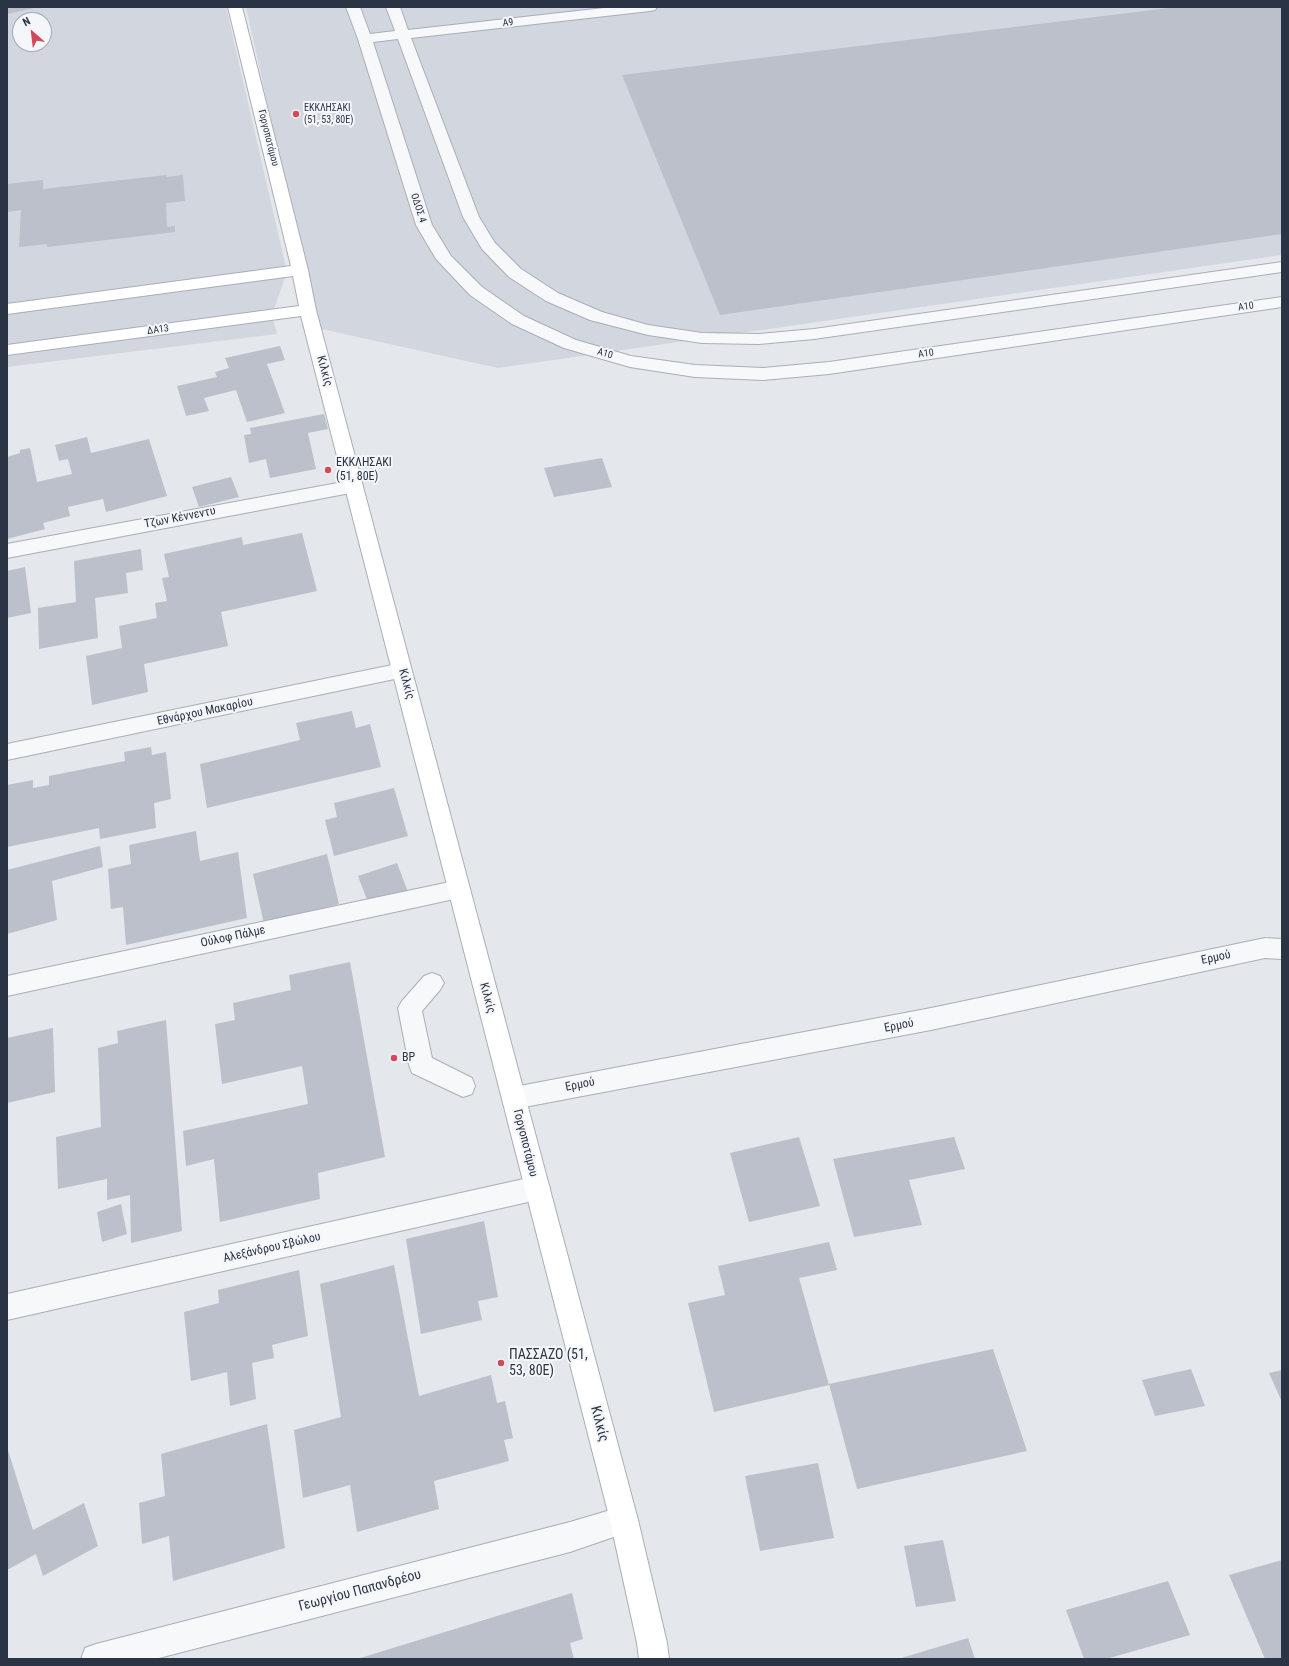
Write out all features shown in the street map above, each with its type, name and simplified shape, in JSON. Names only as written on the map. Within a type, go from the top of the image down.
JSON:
[{"type":"main road","name":"Γοργοποτάμου","points":[[235,7],[300,270]]},
{"type":"main road","points":[[7,309],[300,270]]},
{"type":"main road","name":"Κιλκίς","points":[[300,270],[308,310],[514,1098]]},
{"type":"main road","name":"ΔΑ13","points":[[7,350],[308,310]]},
{"type":"main road","name":"Γοργοποτάμου","points":[[514,1098],[537,1188]]},
{"type":"main road","name":"Κιλκίς","points":[[537,1188],[624,1520],[655,1654]]},
{"type":"street","name":"ΟΔΟΣ 4","points":[[353,7],[424,225],[444,259],[476,292],[518,320],[570,344]]},
{"type":"street","points":[[393,7],[471,217],[488,246],[515,273],[552,297],[596,316],[655,331],[702,338],[759,339],[814,334],[1282,267]]},
{"type":"street","name":"Α9","points":[[365,40],[650,7]]},
{"type":"street","name":"Α10","points":[[570,344],[630,361],[695,371],[762,374],[829,368],[1282,302]]},
{"type":"street","name":"Τζων Κέννεντυ","points":[[7,551],[354,486]]},
{"type":"street","name":"Εθνάρχου Μακαρίου","points":[[7,752],[402,671]]},
{"type":"street","name":"Ούλοφ Πάλμε","points":[[7,986],[459,889]]},
{"type":"street","name":"Ερμού","points":[[514,1098],[931,1020],[1265,948],[1282,949]]},
{"type":"street","points":[[432,983],[410,1008],[421,1065],[462,1086]]},
{"type":"street","name":"Αλεξάνδρου Σβώλου","points":[[7,1307],[537,1188]]},
{"type":"street","name":"Γεωργίου Παπανδρέου","points":[[96,1659],[570,1537],[624,1520]]},
{"type":"shaded area","points":[[7,7],[226,7],[287,272],[272,315],[277,334],[7,367]]},
{"type":"shaded area","points":[[246,7],[1282,7],[1282,255],[498,368],[317,328]]},
{"type":"building","points":[[7,7],[34,7],[34,8],[7,14]]},
{"type":"building","points":[[1177,7],[1282,7],[1282,234],[720,315],[622,75]]},
{"type":"building","points":[[166,175],[167,177],[183,175],[185,201],[166,203],[167,227],[175,226],[175,232],[47,247],[47,244],[19,247],[21,210],[7,212],[7,184],[43,180],[43,189]]},
{"type":"building","points":[[280,346],[285,360],[267,364],[285,413],[247,422],[236,390],[204,398],[209,411],[186,416],[177,386],[217,377],[215,372],[229,368],[225,358]]},
{"type":"building","points":[[324,414],[328,429],[308,433],[316,469],[270,478],[266,459],[249,463],[244,435],[251,434],[250,428]]},
{"type":"building","points":[[87,437],[91,453],[149,439],[167,496],[106,512],[103,499],[68,507],[70,516],[43,523],[45,529],[7,539],[7,457],[20,453],[20,450],[30,448],[37,482],[72,474],[68,459],[59,461],[55,445]]},
{"type":"building","points":[[602,458],[612,487],[554,497],[544,468]]},
{"type":"building","points":[[231,477],[239,497],[199,507],[192,487]]},
{"type":"building","points":[[302,533],[317,591],[221,612],[228,646],[144,664],[148,692],[92,705],[86,656],[122,648],[119,626],[157,618],[155,603],[167,601],[162,578],[169,577],[164,554],[242,537],[243,545]]},
{"type":"building","points":[[141,549],[143,570],[126,573],[128,593],[95,598],[98,638],[39,649],[38,608],[76,602],[74,561]]},
{"type":"building","points":[[25,567],[31,613],[7,618],[7,571]]},
{"type":"building","points":[[352,711],[356,728],[370,724],[381,767],[207,808],[200,764],[300,740],[296,723]]},
{"type":"building","points":[[151,747],[152,755],[166,752],[171,799],[154,803],[156,828],[100,839],[99,828],[7,847],[7,785],[33,780],[33,788],[49,785],[49,776],[125,761],[124,752]]},
{"type":"building","points":[[394,788],[408,836],[334,856],[325,820],[337,817],[334,803]]},
{"type":"building","points":[[196,831],[200,861],[238,852],[247,918],[126,945],[123,907],[111,909],[108,869],[131,864],[129,845]]},
{"type":"building","points":[[100,846],[103,867],[52,881],[57,920],[7,934],[7,870]]},
{"type":"building","points":[[327,854],[339,904],[264,924],[253,874]]},
{"type":"building","points":[[397,863],[408,892],[369,905],[358,876]]},
{"type":"building","points":[[350,962],[385,1157],[318,1173],[320,1199],[220,1222],[214,1159],[186,1166],[183,1131],[308,1104],[302,1066],[222,1084],[215,1024],[235,1020],[233,1003],[291,990],[289,975]]},
{"type":"building","points":[[166,1020],[182,1231],[131,1243],[130,1195],[107,1200],[107,1179],[58,1189],[56,1137],[101,1127],[98,1048],[118,1043],[117,1031]]},
{"type":"building","points":[[53,1028],[55,1092],[7,1103],[7,1038]]},
{"type":"building","points":[[799,1137],[820,1206],[749,1222],[730,1153]]},
{"type":"building","points":[[954,1137],[965,1169],[909,1180],[922,1225],[854,1237],[833,1159]]},
{"type":"building","points":[[121,1204],[127,1234],[102,1242],[97,1212]]},
{"type":"building","points":[[484,1221],[498,1297],[478,1301],[482,1320],[421,1334],[406,1239]]},
{"type":"building","points":[[829,1242],[837,1270],[799,1278],[829,1385],[714,1412],[688,1303],[725,1295],[718,1266]]},
{"type":"building","points":[[394,1265],[419,1396],[491,1375],[497,1403],[505,1401],[513,1438],[504,1440],[509,1461],[434,1481],[439,1509],[357,1532],[350,1485],[303,1498],[294,1430],[341,1417],[320,1284]]},
{"type":"building","points":[[299,1270],[308,1336],[272,1345],[274,1358],[252,1363],[256,1399],[230,1406],[227,1372],[191,1381],[184,1312],[219,1303],[218,1290]]},
{"type":"building","points":[[993,1349],[1027,1451],[857,1489],[829,1384]]},
{"type":"building","points":[[1191,1369],[1205,1406],[1155,1416],[1142,1380]]},
{"type":"building","points":[[1282,1370],[1282,1402],[1269,1373]]},
{"type":"building","points":[[267,1424],[285,1548],[173,1581],[169,1536],[142,1544],[139,1503],[165,1496],[161,1454]]},
{"type":"building","points":[[7,1447],[33,1530],[84,1503],[98,1546],[43,1576],[36,1554],[7,1570]]},
{"type":"building","points":[[818,1463],[834,1538],[760,1551],[745,1476]]},
{"type":"building","points":[[943,1540],[956,1601],[916,1607],[904,1546]]},
{"type":"building","points":[[1282,1560],[1282,1659],[1265,1659],[1229,1575]]},
{"type":"building","points":[[1168,1581],[1190,1635],[1106,1659],[1084,1659],[1066,1610]]},
{"type":"building","points":[[572,1593],[583,1639],[570,1643],[574,1659],[357,1659]]},
{"type":"building","points":[[968,1638],[975,1659],[898,1659]]},
{"type":"place","name":"ΕΚΚΛΗΣΑΚΙ (51, 53, 80Ε)","points":[[296,114]]},
{"type":"place","name":"ΕΚΚΛΗΣΑΚΙ (51, 80Ε)","points":[[328,470]]},
{"type":"place","name":"BP","points":[[394,1058]]},
{"type":"place","name":"ΠΑΣΣΑΖΟ (51, 53, 80Ε)","points":[[501,1363]]}]
